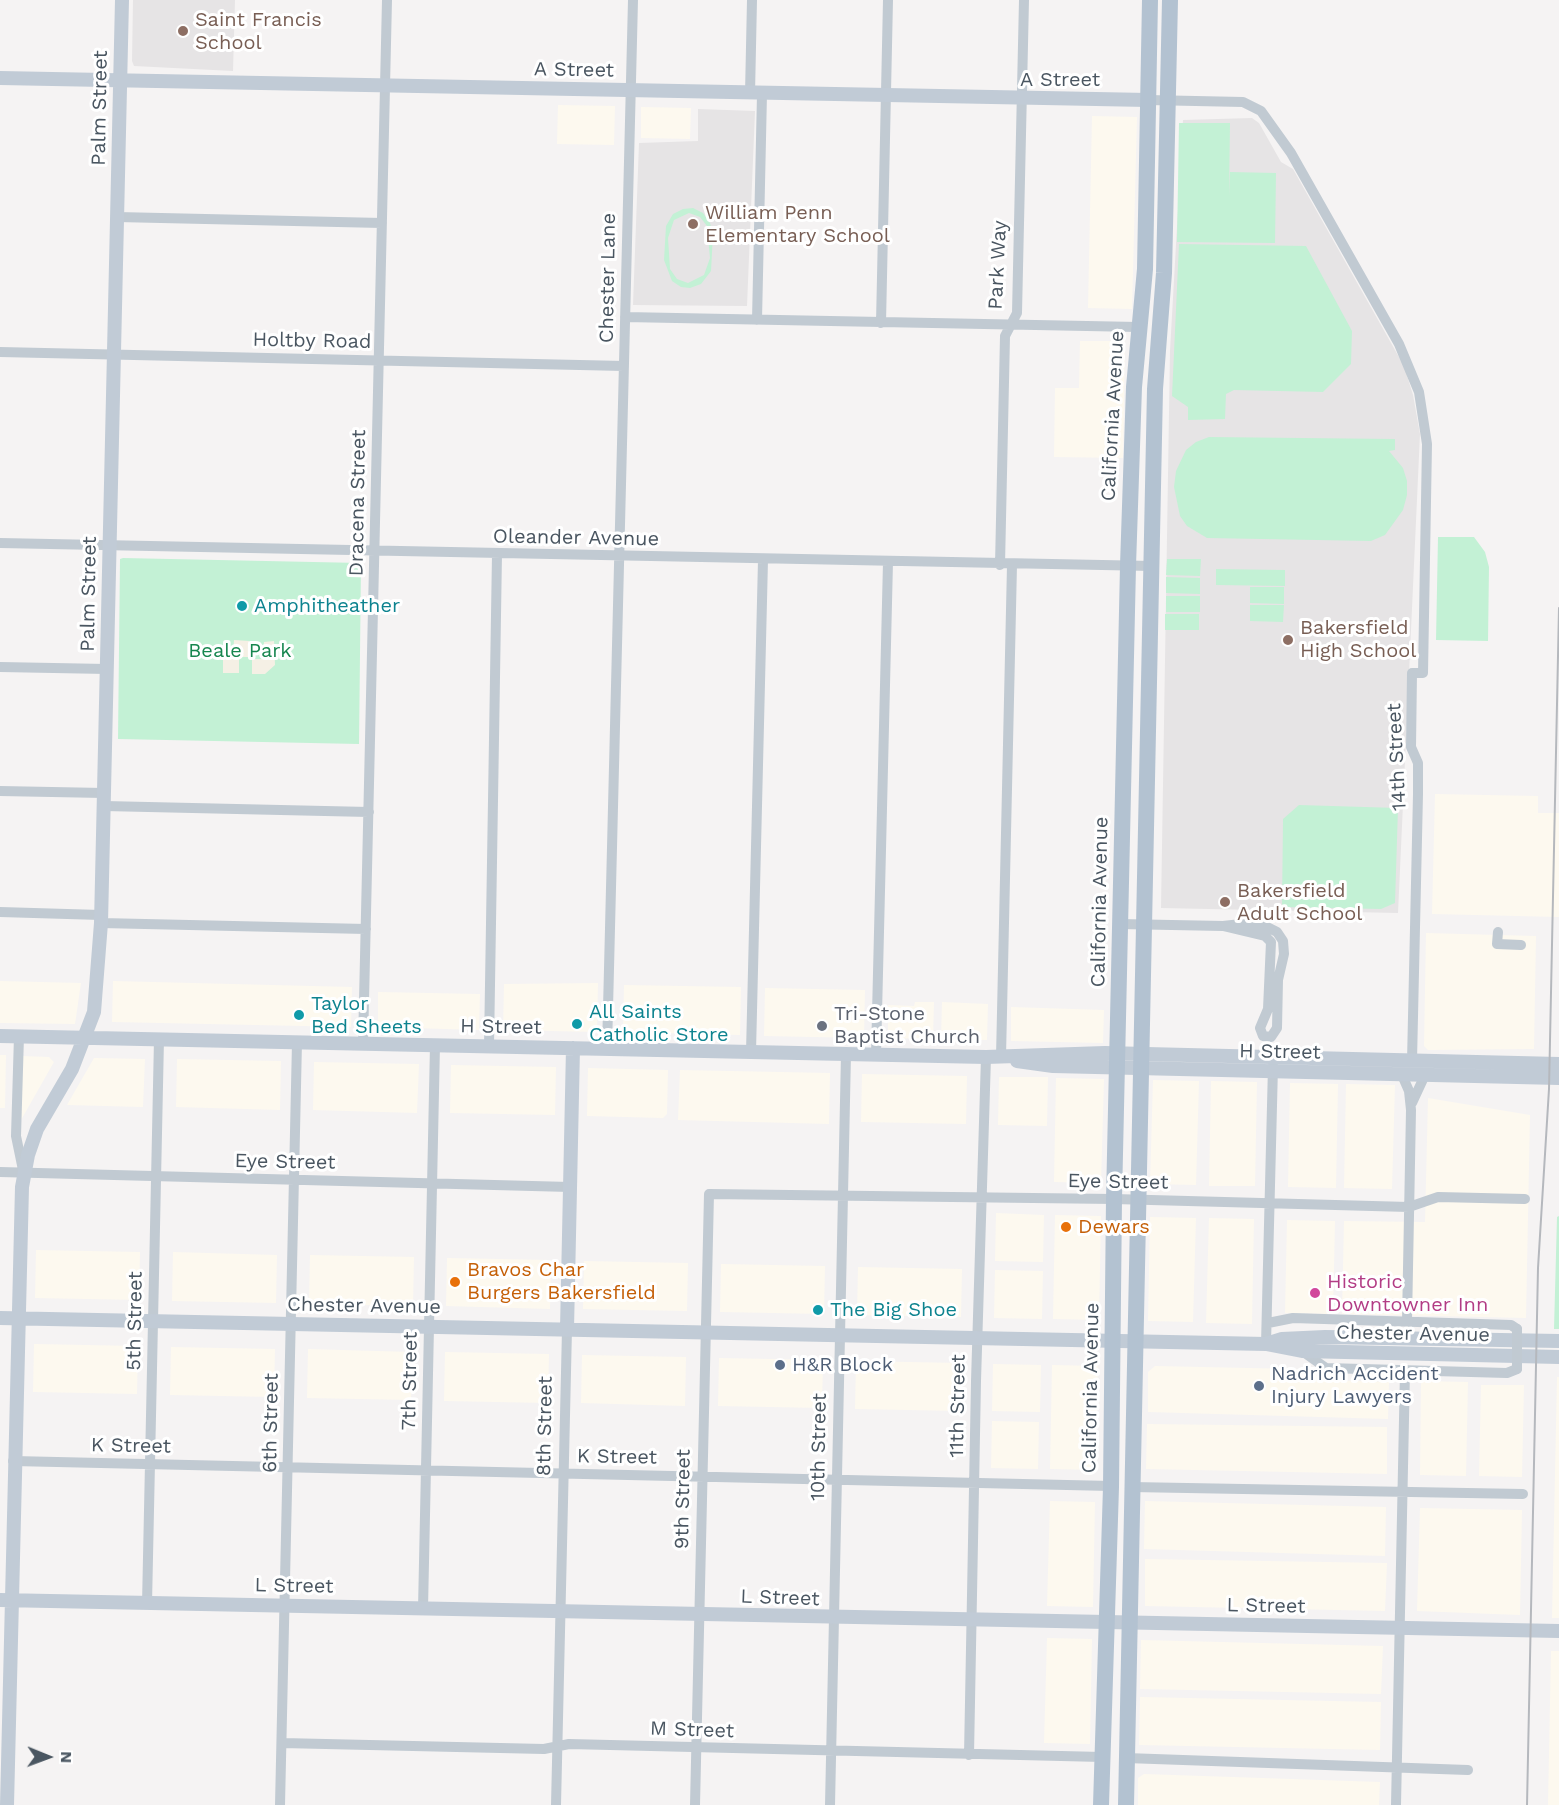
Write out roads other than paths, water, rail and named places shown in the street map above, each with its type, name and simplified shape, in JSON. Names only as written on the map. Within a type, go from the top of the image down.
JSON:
[{"type":"main road","name":"California Avenue","points":[[1101,1805],[1111,1486],[1114,1199],[1128,566],[1134,387],[1145,269],[1150,0]]},
{"type":"main road","name":"California Avenue","points":[[1126,1805],[1155,388],[1164,273],[1170,0]]},
{"type":"street","name":"Palm Street","points":[[7,1805],[5,1600],[13,1461],[24,1172],[37,1129],[72,1069],[96,999],[101,919],[122,0]]},
{"type":"street","name":"Dracena Street","points":[[363,1044],[387,0]]},
{"type":"street","name":"Chester Lane","points":[[607,1049],[633,0]]},
{"type":"street","points":[[752,0],[756,94],[757,320]]},
{"type":"street","points":[[881,323],[888,0]]},
{"type":"street","name":"Park Way","points":[[1000,565],[1005,336],[1017,313],[1024,0]]},
{"type":"street","name":"A Street","points":[[0,78],[1148,100]]},
{"type":"street","points":[[1148,100],[1167,99]]},
{"type":"street","name":"14th Street","points":[[1167,99],[1243,102],[1261,111],[1290,153],[1399,344],[1419,392],[1427,444],[1423,673],[1412,673],[1410,747],[1418,763],[1419,794],[1412,1061]]},
{"type":"street","points":[[117,218],[382,223]]},
{"type":"street","points":[[625,317],[1138,327]]},
{"type":"street","name":"Holtby Road","points":[[0,352],[624,366]]},
{"type":"street","name":"Oleander Avenue","points":[[0,543],[1000,565],[1152,566]]},
{"type":"street","points":[[489,1046],[497,554]]},
{"type":"street","points":[[751,1052],[763,560]]},
{"type":"street","points":[[876,1055],[888,562]]},
{"type":"street","points":[[1001,1058],[1012,565]]},
{"type":"street","points":[[0,667],[107,669]]},
{"type":"street","points":[[0,791],[104,800],[369,812]]},
{"type":"street","points":[[0,912],[101,919],[366,929]]},
{"type":"street","points":[[1120,924],[1223,926],[1256,924],[1273,929],[1283,941],[1285,950],[1278,980],[1277,1028],[1271,1037],[1263,1036],[1260,1028],[1268,1009],[1271,942],[1265,936],[1223,926]]},
{"type":"street","points":[[1498,932],[1497,944],[1521,945]]},
{"type":"street","name":"H Street","points":[[0,1036],[1001,1058],[1065,1053],[1117,1061],[1273,1065],[1412,1061],[1559,1064]]},
{"type":"street","points":[[19,1036],[15,1136],[24,1172]]},
{"type":"street","name":"5th Street","points":[[147,1604],[159,1039]]},
{"type":"street","name":"6th Street","points":[[280,1805],[297,1042]]},
{"type":"street","name":"7th Street","points":[[423,1609],[435,1045]]},
{"type":"street","name":"8th Street","points":[[556,1805],[573,1048]]},
{"type":"street","name":"10th Street","points":[[830,1805],[846,1054]]},
{"type":"street","name":"11th Street","points":[[969,1755],[977,1338],[986,1057]]},
{"type":"street","points":[[1347,1074],[1404,1068],[1412,1061]]},
{"type":"street","points":[[1266,1344],[1273,1065]]},
{"type":"street","name":"H Street","points":[[1273,1065],[1347,1074],[1559,1078]]},
{"type":"street","points":[[1402,1075],[1409,1091],[1411,1110],[1407,1321]]},
{"type":"street","points":[[1411,1110],[1416,1091],[1425,1075]]},
{"type":"street","name":"Eye Street","points":[[0,1172],[156,1178],[294,1179],[570,1187]]},
{"type":"street","name":"Eye Street","points":[[709,1194],[1114,1199],[1409,1207],[1438,1197],[1525,1199]]},
{"type":"street","name":"9th Street","points":[[695,1805],[704,1332],[709,1194]]},
{"type":"street","name":"Chester Avenue","points":[[0,1318],[1266,1344],[1302,1352],[1559,1357]]},
{"type":"street","points":[[1268,1323],[1293,1318],[1511,1324],[1518,1329],[1517,1369],[1507,1373],[1326,1368],[1302,1352]]},
{"type":"street","name":"Chester Avenue","points":[[1266,1344],[1282,1339],[1325,1337],[1559,1341]]},
{"type":"street","points":[[1396,1805],[1405,1371]]},
{"type":"street","name":"K Street","points":[[13,1461],[1111,1486]]},
{"type":"street","points":[[1131,1487],[1523,1494]]},
{"type":"street","name":"L Street","points":[[5,1600],[834,1619],[1559,1631]]},
{"type":"street","name":"M Street","points":[[282,1743],[544,1749],[557,1746],[695,1748],[1102,1757]]},
{"type":"street","points":[[1126,1758],[1468,1770]]},
{"type":"railway","points":[[1527,1805],[1538,1268],[1549,1089],[1559,608]]},
{"type":"place","name":"Saint Francis School","points":[[183,31]]},
{"type":"place","name":"William Penn Elementary School","points":[[693,224]]},
{"type":"place","name":"Amphitheather","points":[[242,606]]},
{"type":"place","name":"Bakersfield High School","points":[[1288,640]]},
{"type":"place","name":"Bakersfield Adult School","points":[[1225,902]]},
{"type":"place","name":"Taylor Bed Sheets","points":[[299,1015]]},
{"type":"place","name":"All Saints Catholic Store","points":[[577,1024]]},
{"type":"place","name":"Tri-Stone Baptist Church","points":[[822,1026]]},
{"type":"place","name":"Dewars","points":[[1066,1227]]},
{"type":"place","name":"Bravos Char Burgers Bakersfield","points":[[455,1282]]},
{"type":"place","name":"Historic Downtowner Inn","points":[[1315,1293]]},
{"type":"place","name":"The Big Shoe","points":[[818,1310]]},
{"type":"place","name":"H&R Block","points":[[780,1365]]},
{"type":"place","name":"Nadrich Accident Injury Lawyers","points":[[1259,1386]]},
{"type":"park label","name":"Beale Park","points":[[240,651]]}]
